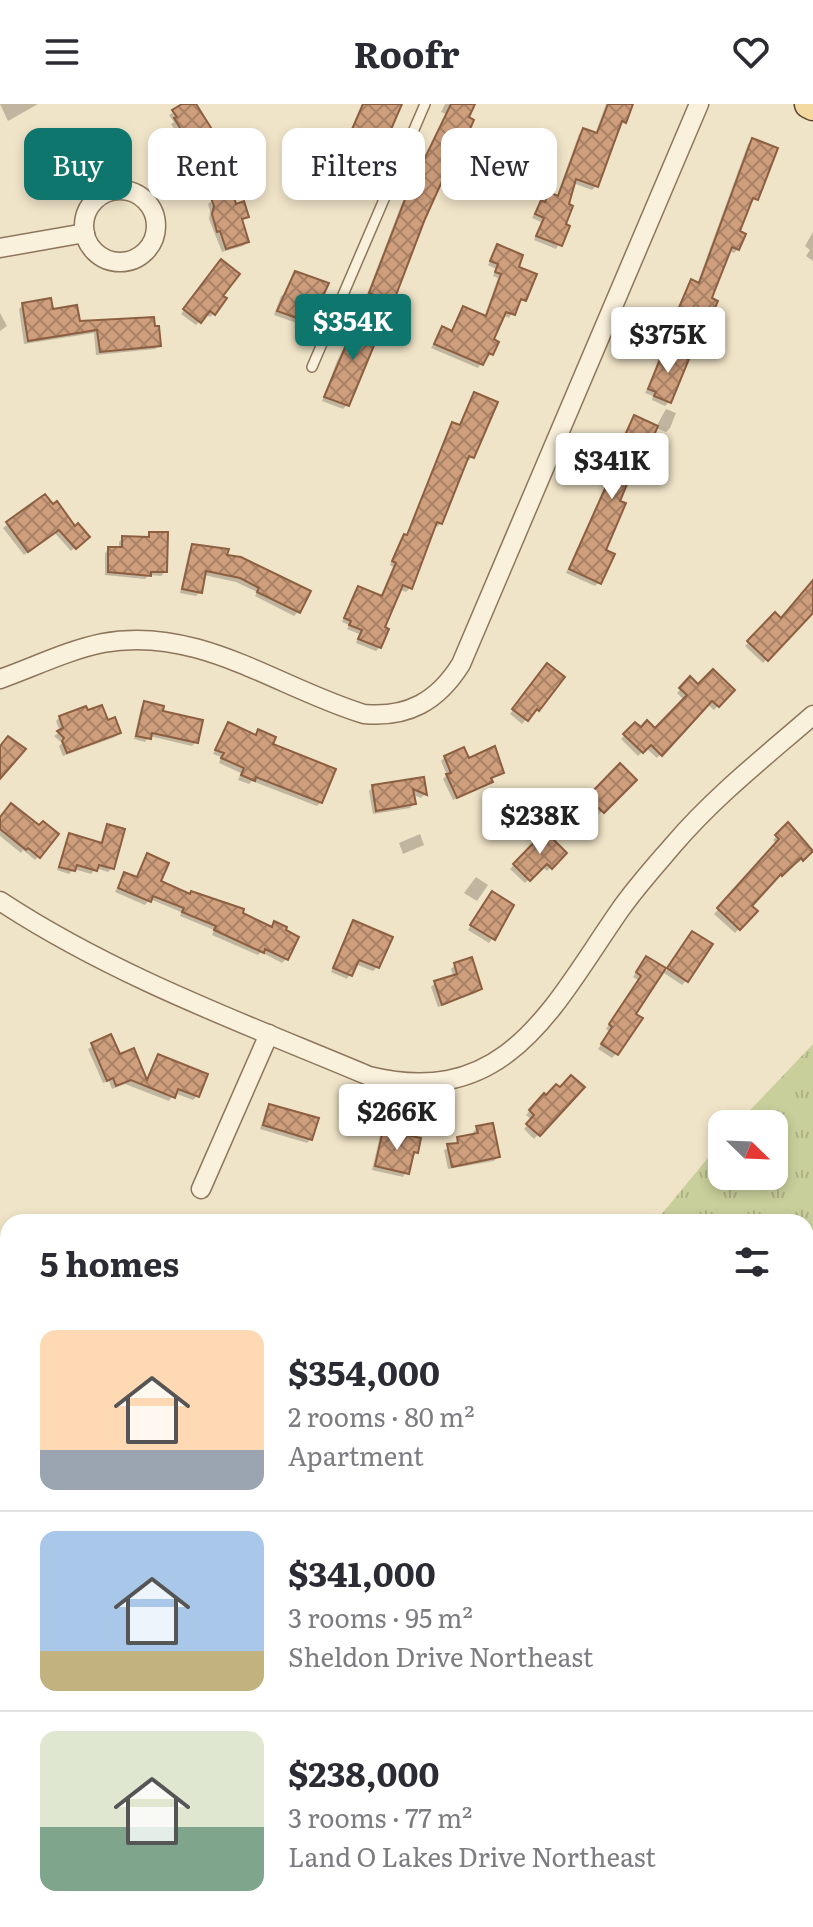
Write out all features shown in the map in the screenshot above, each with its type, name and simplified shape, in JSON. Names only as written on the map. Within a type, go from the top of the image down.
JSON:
[{"type":"street","points":[[0,679],[102,643],[129,639],[166,640],[202,648],[364,714],[382,716],[402,713],[434,698],[450,682],[461,664],[699,104]]},
{"type":"street","points":[[112,190],[140,195],[152,209],[155,218],[151,245],[128,261],[118,262],[100,256],[88,242],[85,233],[89,206],[103,193],[112,190]]},
{"type":"street","points":[[0,248],[85,233]]},
{"type":"street","points":[[0,901],[97,959],[369,1076],[416,1084],[445,1081],[475,1073],[503,1058],[528,1038],[560,998],[622,906],[676,841],[734,784],[813,715]]},
{"type":"street","points":[[201,1189],[269,1034]]},
{"type":"lane","points":[[312,367],[425,104]]},
{"type":"green space","points":[[813,1044],[813,1214],[662,1214],[708,1158],[708,1190],[788,1190],[788,1110],[750,1110]]},
{"type":"building","points":[[182,104],[196,104],[211,128],[180,128],[172,110]]},
{"type":"building","points":[[363,104],[402,104],[392,128],[353,128]]},
{"type":"building","points":[[451,104],[475,104],[469,117],[474,120],[470,128],[441,128],[441,183],[393,303],[369,293],[405,200],[425,200],[425,158]]},
{"type":"building","points":[[608,104],[633,104],[626,123],[622,121],[598,187],[576,179],[569,204],[573,206],[566,224],[570,226],[562,246],[536,236],[544,218],[535,214],[541,200],[557,200],[583,128],[597,133]]},
{"type":"building","points":[[752,138],[778,148],[758,200],[753,198],[740,231],[746,234],[739,250],[732,247],[715,290],[712,298],[718,301],[707,326],[701,324],[697,335],[672,324],[691,279],[699,283]]},
{"type":"building","points":[[212,200],[235,200],[236,204],[244,201],[249,217],[242,219],[249,242],[226,249],[220,231],[217,232],[212,214]]},
{"type":"building","points":[[497,244],[523,255],[519,267],[537,274],[526,301],[521,299],[515,315],[506,312],[494,339],[499,342],[493,355],[489,353],[483,365],[434,344],[442,326],[452,331],[463,306],[486,316],[501,274],[495,272],[498,264],[490,261]]},
{"type":"building","points":[[221,259],[240,274],[223,296],[227,298],[215,315],[210,311],[201,323],[183,309]]},
{"type":"building","points":[[295,271],[329,283],[311,323],[277,311]]},
{"type":"building","points":[[51,298],[53,309],[77,305],[80,321],[154,317],[155,326],[159,326],[161,346],[100,352],[97,330],[28,341],[22,303]]},
{"type":"building","points":[[358,317],[382,326],[349,406],[324,397]]},
{"type":"building","points":[[664,349],[689,359],[671,403],[654,396],[656,392],[648,389]]},
{"type":"building","points":[[474,392],[498,402],[474,458],[469,456],[442,524],[437,522],[412,589],[403,585],[385,627],[389,629],[381,648],[358,639],[362,630],[349,625],[351,621],[344,618],[358,586],[382,596],[396,563],[392,561],[404,534],[407,535],[452,422],[460,425]]},
{"type":"building","points":[[634,415],[658,426],[642,463],[637,460],[620,501],[626,503],[606,550],[615,554],[601,584],[569,569],[608,482],[595,477],[602,460],[612,464]]},
{"type":"building","points":[[45,494],[53,504],[57,501],[75,526],[78,523],[90,537],[76,549],[59,530],[28,552],[6,522]]},
{"type":"building","points":[[149,532],[168,532],[167,572],[151,572],[151,576],[108,572],[108,547],[122,547],[122,536],[149,537]]},
{"type":"building","points":[[192,544],[229,549],[227,555],[241,557],[311,591],[300,613],[257,592],[259,588],[240,578],[206,571],[202,593],[182,589]]},
{"type":"building","points":[[813,580],[813,613],[768,661],[747,641],[775,612],[781,618]]},
{"type":"building","points":[[547,663],[565,677],[528,721],[512,709]]},
{"type":"building","points":[[713,669],[735,690],[719,707],[712,701],[662,756],[651,745],[643,753],[623,734],[635,722],[641,727],[647,720],[655,728],[687,695],[679,688],[690,676],[698,684]]},
{"type":"building","points":[[144,701],[164,706],[163,711],[203,720],[198,743],[152,733],[151,739],[136,736]]},
{"type":"building","points":[[102,705],[108,720],[115,717],[121,733],[67,753],[62,741],[64,738],[57,731],[63,728],[59,716],[86,706],[88,710]]},
{"type":"building","points":[[228,722],[256,735],[258,729],[276,737],[273,744],[336,769],[322,803],[256,777],[255,781],[241,775],[244,768],[221,758],[224,753],[215,750]]},
{"type":"building","points":[[8,736],[26,749],[0,779],[0,746]]},
{"type":"building","points":[[495,746],[504,773],[491,778],[493,782],[457,798],[446,774],[451,773],[444,756],[464,747],[469,758]]},
{"type":"building","points":[[620,763],[637,780],[604,813],[587,797]]},
{"type":"building","points":[[424,777],[427,795],[413,789],[416,804],[376,811],[372,785]]},
{"type":"building","points":[[11,803],[39,825],[43,821],[59,834],[40,858],[0,829],[0,817]]},
{"type":"building","points":[[788,822],[813,851],[781,874],[752,906],[758,911],[740,930],[717,908],[779,839],[775,835]]},
{"type":"building","points":[[107,824],[125,829],[114,869],[99,865],[97,871],[77,865],[75,871],[59,867],[69,833],[102,843]]},
{"type":"building","points":[[545,831],[567,853],[552,869],[547,864],[530,881],[513,864]]},
{"type":"building","points":[[147,853],[169,863],[161,881],[190,894],[191,891],[244,909],[243,913],[272,927],[274,921],[287,927],[286,930],[299,937],[288,960],[265,949],[264,953],[214,930],[216,926],[182,912],[184,908],[153,896],[151,902],[118,888],[124,872],[137,877]]},
{"type":"building","points":[[492,891],[514,905],[495,940],[470,925]]},
{"type":"building","points":[[353,920],[393,937],[379,968],[359,960],[352,976],[333,968]]},
{"type":"building","points":[[692,931],[713,944],[688,982],[667,968]]},
{"type":"building","points":[[646,956],[666,968],[636,1014],[643,1018],[618,1055],[601,1044],[612,1027],[609,1024],[641,976],[636,972]]},
{"type":"building","points":[[472,957],[482,989],[442,1005],[434,981],[457,974],[454,963]]},
{"type":"building","points":[[111,1034],[120,1054],[134,1048],[147,1080],[158,1054],[208,1074],[199,1097],[178,1089],[175,1098],[131,1080],[116,1086],[113,1078],[107,1081],[91,1043]]},
{"type":"building","points":[[571,1075],[585,1087],[540,1136],[526,1124],[534,1115],[529,1110],[544,1093],[546,1095],[556,1084],[560,1087]]},
{"type":"building","points":[[269,1104],[319,1118],[312,1140],[263,1125]]},
{"type":"building","points":[[493,1123],[500,1157],[452,1167],[447,1144],[458,1143],[457,1137],[478,1133],[476,1126]]},
{"type":"building","points":[[383,1130],[421,1138],[409,1174],[375,1166]]}]
